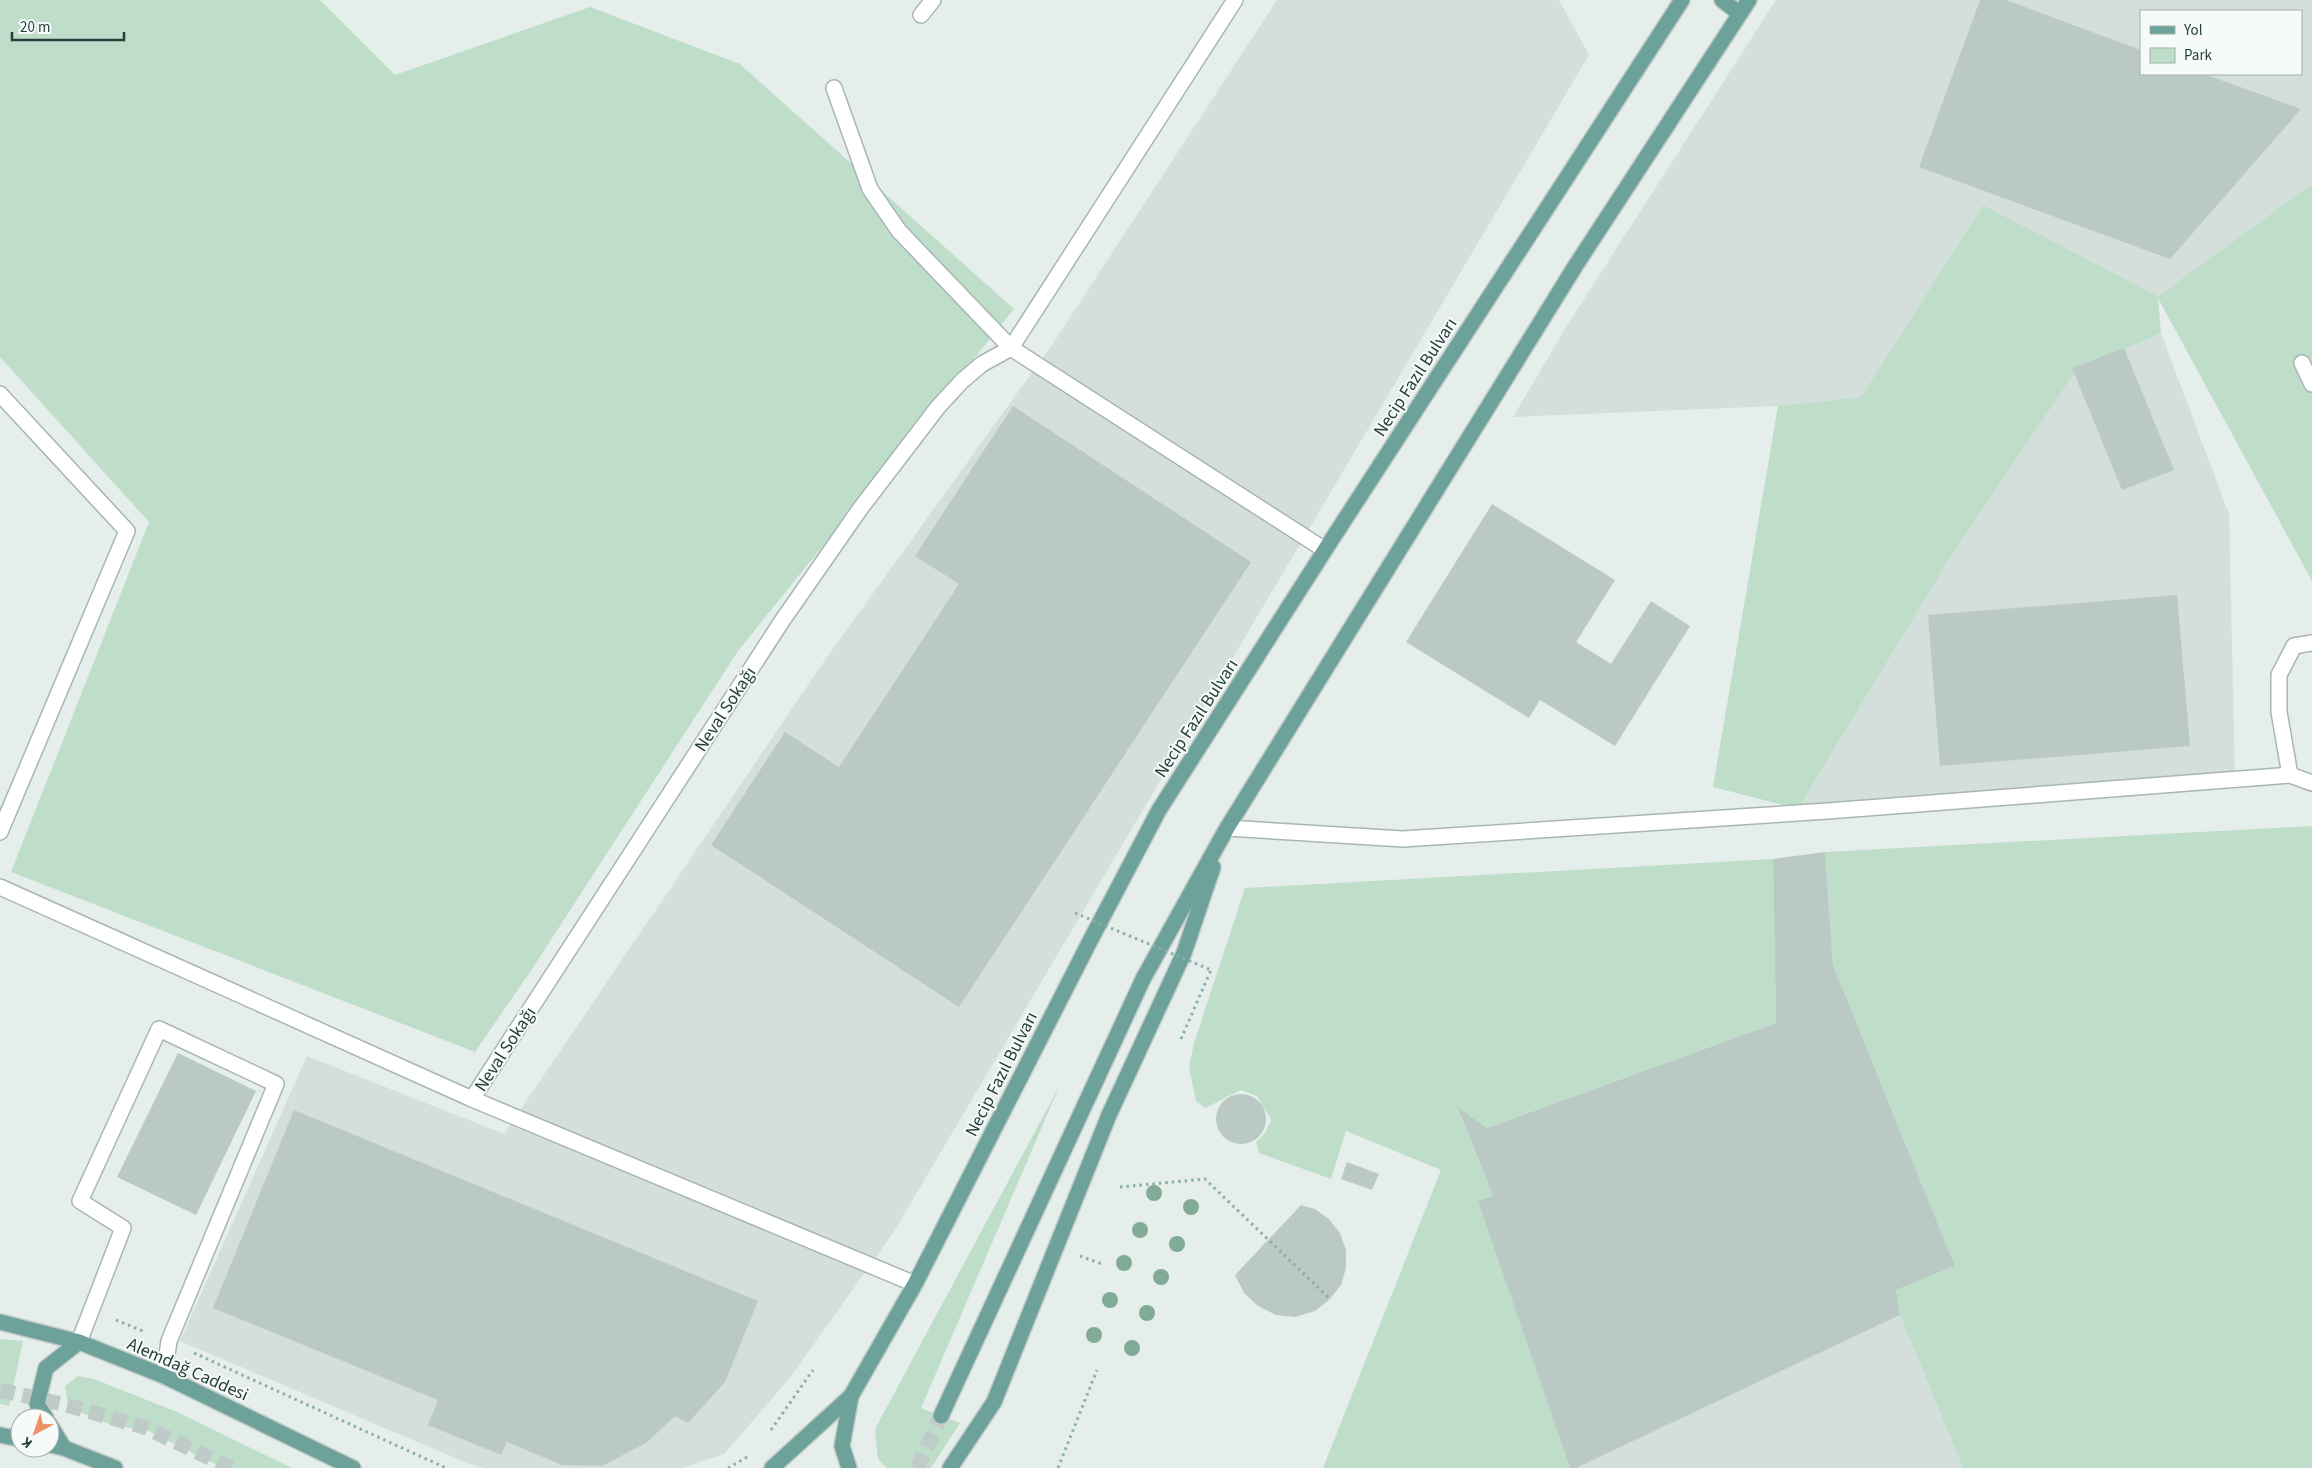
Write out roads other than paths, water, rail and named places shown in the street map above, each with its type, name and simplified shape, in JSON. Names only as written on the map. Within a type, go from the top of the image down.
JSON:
[{"type":"main road","name":"Necip Fazıl Bulvarı","points":[[772,1468],[851,1396],[915,1284],[1159,810],[1325,550],[1682,0]]},
{"type":"main road","points":[[1722,0],[1740,14]]},
{"type":"main road","points":[[941,1416],[1139,987],[1227,828],[1576,265],[1749,0]]},
{"type":"main road","points":[[951,1465],[994,1402],[1109,1116],[1184,953],[1227,828]]},
{"type":"main road","name":"Alemdağ Caddesi","points":[[0,1322],[79,1342],[164,1376],[353,1468]]},
{"type":"main road","points":[[40,1408],[37,1404],[46,1368],[79,1342]]},
{"type":"main road","points":[[848,1468],[842,1446],[851,1396]]},
{"type":"main road","points":[[60,1448],[115,1468]]},
{"type":"street","points":[[921,15],[933,0]]},
{"type":"street","points":[[1011,348],[1235,0]]},
{"type":"street","points":[[834,88],[870,190],[899,231],[1011,348],[1325,550]]},
{"type":"street","name":"Neval Sokağı","points":[[472,1099],[782,621],[860,509],[938,407],[956,387],[982,364],[1011,348]]},
{"type":"street","points":[[2302,363],[2312,384]]},
{"type":"street","points":[[0,394],[127,531],[0,832]]},
{"type":"street","points":[[2290,776],[2279,712],[2279,675],[2294,646],[2312,643]]},
{"type":"street","points":[[1227,828],[1403,838],[1828,811],[2290,776],[2312,783]]},
{"type":"street","points":[[0,887],[472,1099],[915,1284]]},
{"type":"street","points":[[79,1342],[123,1228],[80,1201],[159,1029],[276,1084],[169,1341],[164,1376]]},
{"type":"tunnel","points":[[0,1390],[66,1405],[144,1427],[231,1468]]},
{"type":"tunnel","points":[[917,1468],[941,1416]]}]
